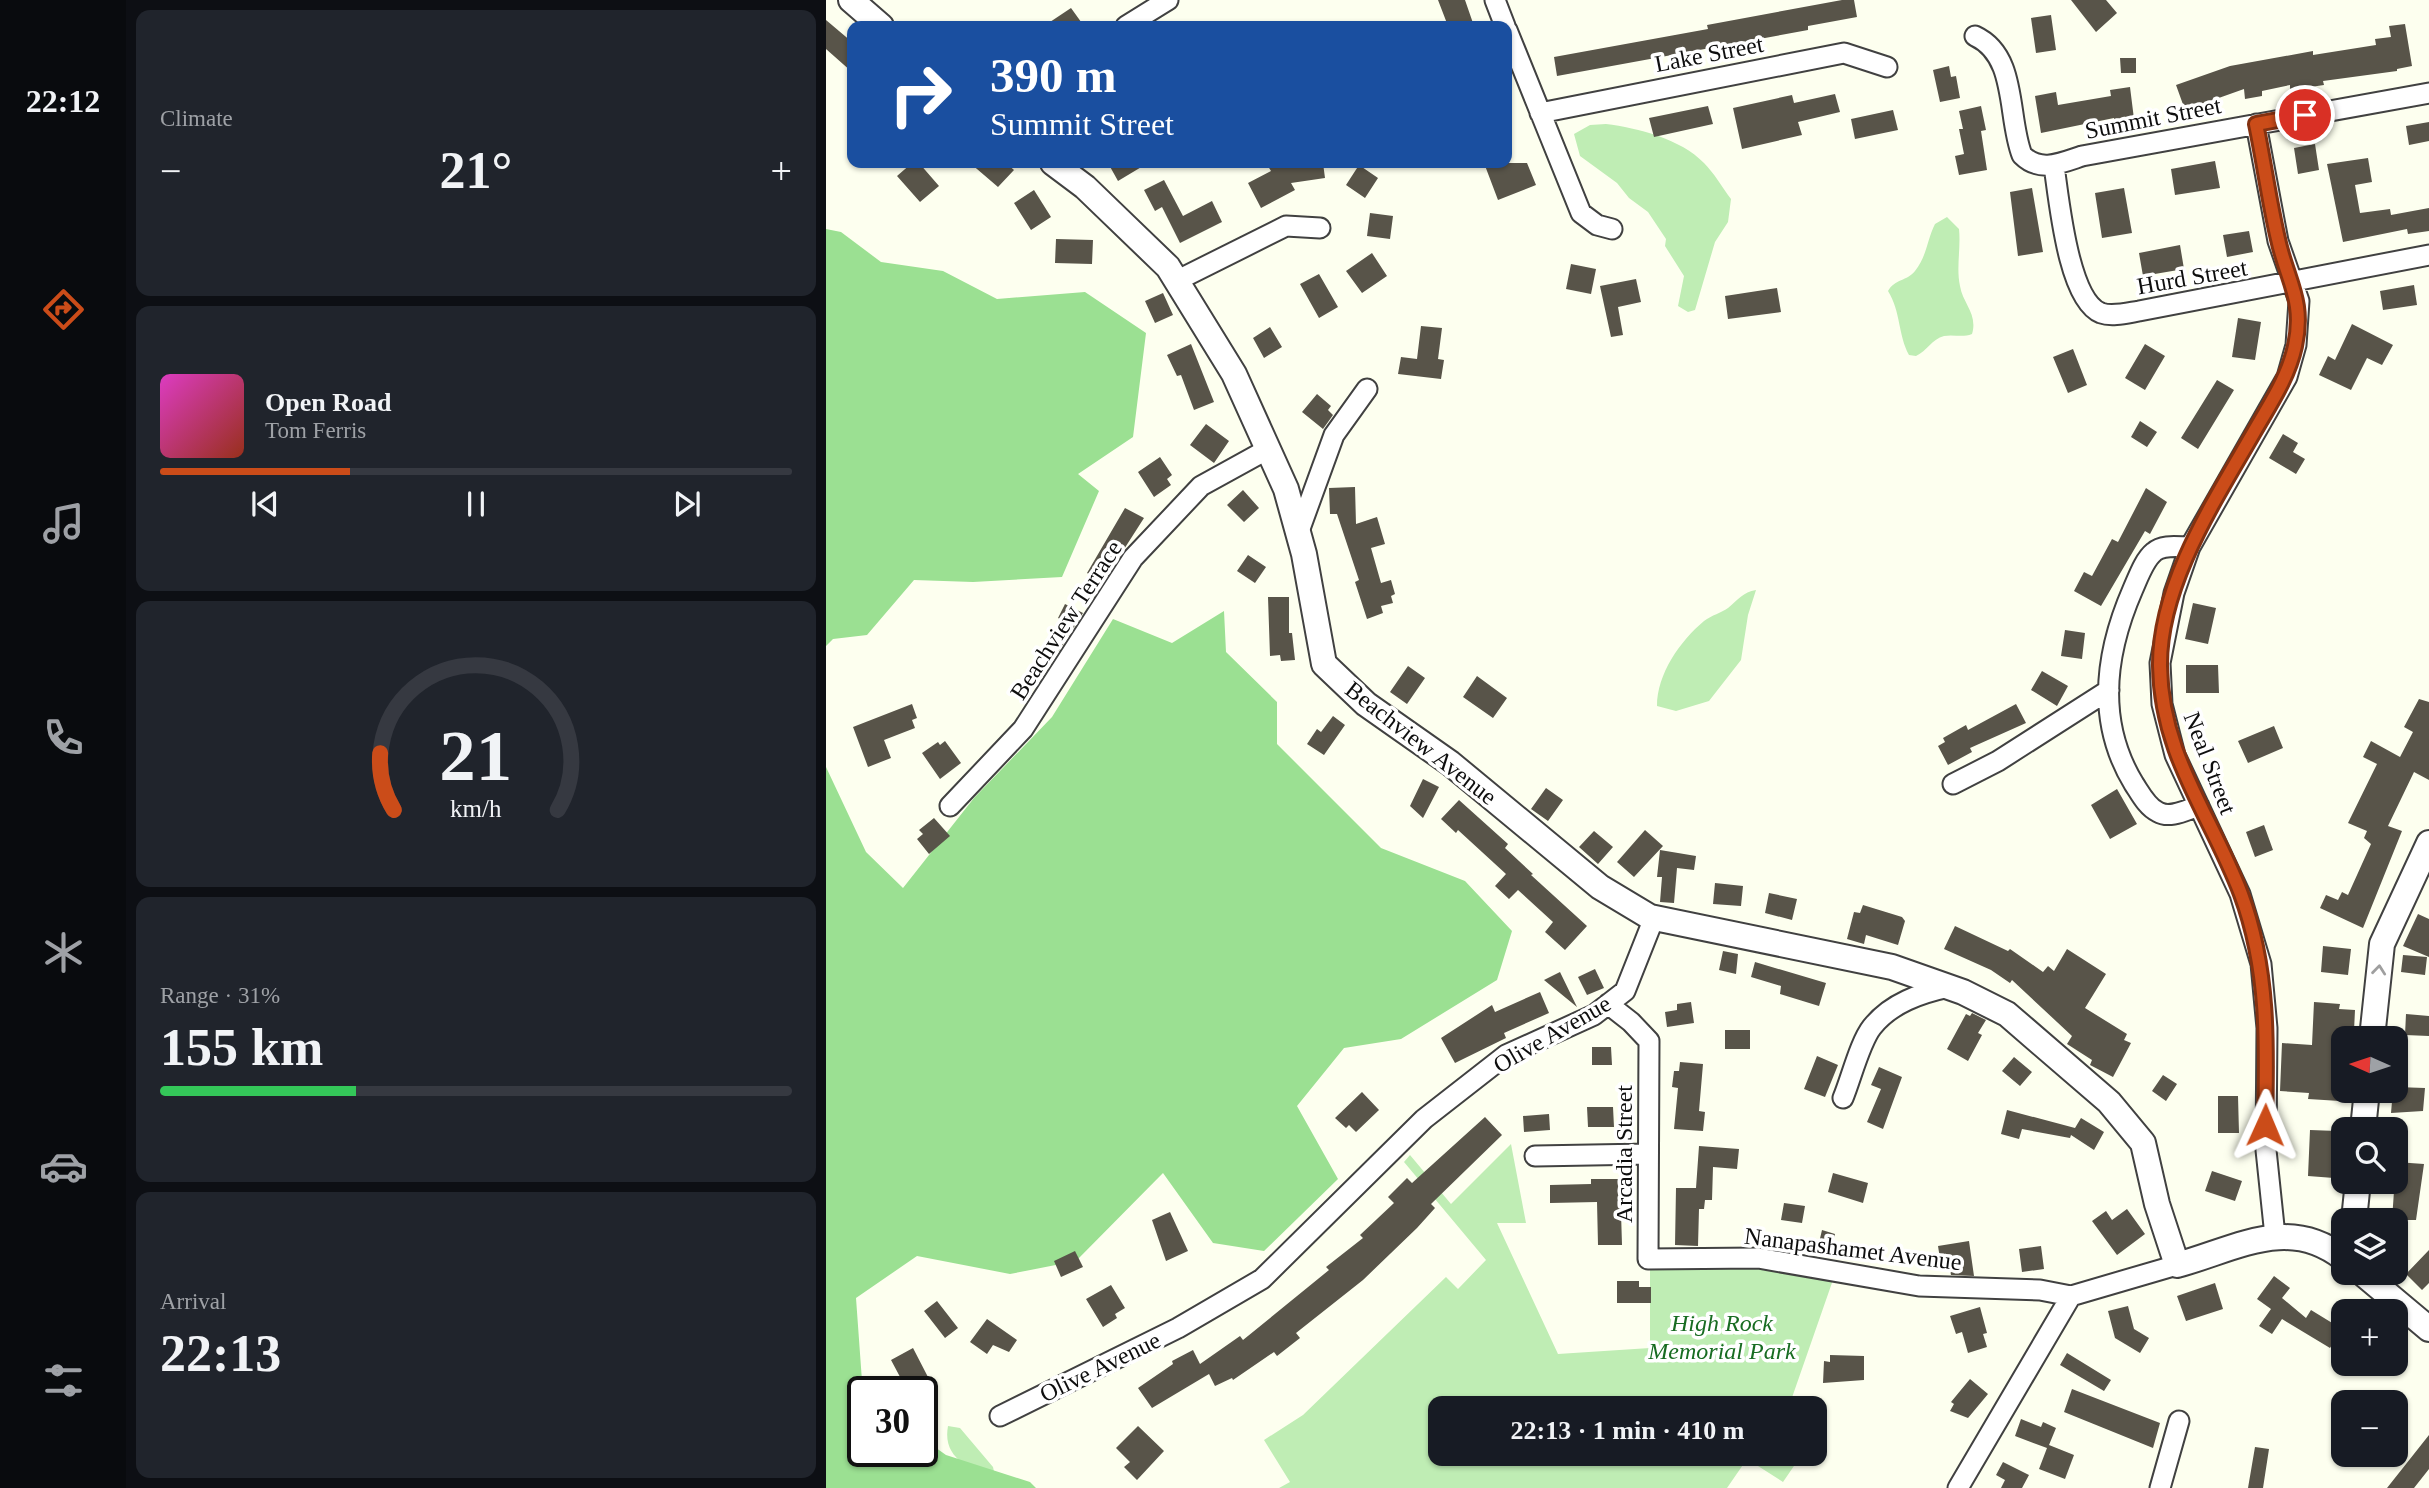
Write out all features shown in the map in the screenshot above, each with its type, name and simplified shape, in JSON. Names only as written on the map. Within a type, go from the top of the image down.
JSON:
[{"type":"street","points":[[851,0],[875,21]]},
{"type":"street","points":[[1134,21],[1168,0]]},
{"type":"street","points":[[1496,0],[1504,21]]},
{"type":"street","points":[[1975,36],[1986,41],[1998,54],[2022,155],[2028,161],[2054,166]]},
{"type":"street","points":[[1512,43],[1581,212],[1597,225],[1612,229]]},
{"type":"street","name":"Lake Street","points":[[1540,113],[1844,53],[1887,67]]},
{"type":"street","name":"Summit Street","points":[[2054,166],[2082,156],[2429,93]]},
{"type":"street","name":"Neal Street","points":[[2256,124],[2278,241],[2299,301],[2296,345],[2287,377],[2190,547],[2174,593],[2160,663],[2162,704],[2175,755],[2241,894],[2261,964],[2267,1028],[2266,1150],[2275,1236]]},
{"type":"street","name":"Hurd Street","points":[[2054,166],[2073,270],[2088,304],[2101,313],[2112,314],[2291,284],[2429,255]]},
{"type":"street","name":"Beachview Avenue","points":[[1060,168],[1085,187],[1178,279],[1234,373],[1286,489],[1298,534],[1324,664],[1366,704],[1450,764],[1600,887],[1654,918]]},
{"type":"street","points":[[1178,279],[1286,226],[1320,228]]},
{"type":"street","points":[[1298,534],[1334,435],[1367,390]]},
{"type":"street","name":"Beachview Terrace","points":[[950,806],[1023,729],[1133,558],[1201,486],[1268,449]]},
{"type":"street","points":[[2190,547],[2162,547],[2148,559],[2119,621],[2112,645],[2109,691],[2114,745],[2124,768],[2147,804],[2158,813],[2173,815],[2199,806]]},
{"type":"street","points":[[1953,784],[1998,761],[2109,691]]},
{"type":"street","points":[[2373,1026],[2382,944],[2429,843]]},
{"type":"street","points":[[1654,918],[1892,967],[1949,987],[2007,1014],[2109,1102],[2143,1143],[2157,1204],[2177,1265]]},
{"type":"street","name":"Olive Avenue","points":[[1000,1416],[1178,1328],[1262,1279],[1434,1111],[1506,1055],[1594,1015],[1625,991],[1654,918]]},
{"type":"street","points":[[1843,1098],[1872,1027],[1900,1004],[1920,994],[1949,987]]},
{"type":"street","name":"Arcadia Street","points":[[1608,1004],[1649,1041],[1648,1259],[1713,1258]]},
{"type":"street","points":[[1535,1156],[1647,1154]]},
{"type":"street","points":[[1958,1488],[2071,1296],[2275,1236],[2307,1238],[2331,1248]]},
{"type":"street","name":"Nanapashamet Avenue","points":[[1713,1258],[1758,1258],[1919,1286],[2040,1290],[2071,1296]]},
{"type":"street","points":[[2377,1285],[2429,1329]]},
{"type":"street","points":[[2160,1488],[2179,1421]]},
{"type":"green space","points":[[1606,124],[1632,128],[1683,147],[1708,167],[1731,199],[1728,222],[1715,242],[1695,310],[1688,312],[1678,306],[1684,276],[1665,246],[1666,239],[1648,212],[1629,198],[1617,183],[1580,156],[1574,134],[1590,125]]},
{"type":"green space","points":[[1947,217],[1959,229],[1959,279],[1972,315],[1972,334],[1944,336],[1916,356],[1909,355],[1888,291],[1915,271],[1922,260],[1935,224]]},
{"type":"green space","points":[[826,229],[841,232],[881,262],[943,271],[997,299],[1085,292],[1146,333],[1133,437],[1078,474],[1099,491],[1062,577],[973,582],[914,580],[867,635],[833,639],[826,646]]},
{"type":"green space","points":[[1756,590],[1748,615],[1741,660],[1709,701],[1676,711],[1657,706],[1666,670],[1687,638],[1704,621],[1728,608],[1744,594]]},
{"type":"green space","points":[[1224,611],[1226,652],[1277,702],[1277,744],[1381,848],[1465,881],[1512,931],[1497,980],[1401,1039],[1344,1048],[1297,1106],[1338,1179],[1264,1251],[1213,1243],[1163,1173],[1076,1261],[1010,1274],[917,1256],[856,1298],[862,1376],[847,1376],[847,1467],[938,1467],[938,1449],[946,1455],[1030,1482],[1036,1488],[826,1488],[826,767],[866,852],[903,888],[974,798],[1052,717],[1113,619],[1172,643]]},
{"type":"green space","name":"High Rock Memorial Park","points":[[1511,1144],[1526,1223],[1497,1223],[1558,1354],[1650,1348],[1650,1265],[1761,1266],[1834,1277],[1793,1396],[1428,1396],[1428,1466],[1742,1466],[1727,1488],[1279,1488],[1290,1482],[1264,1440],[1303,1415],[1446,1277],[1458,1289],[1486,1260],[1404,1162],[1410,1155],[1451,1204]]},
{"type":"green space","points":[[948,1426],[960,1428],[993,1467],[996,1481],[960,1461],[949,1447]]},
{"type":"green space","name":"High Rock Memorial Park","points":[[1758,1466],[1794,1466],[1783,1482]]},
{"type":"building","points":[[1438,0],[1465,0],[1472,21],[1446,21]]},
{"type":"building","points":[[1854,0],[1857,17],[1808,26],[1808,30],[1557,76],[1554,57],[1708,29],[1707,25]]},
{"type":"building","points":[[2071,0],[2106,0],[2117,13],[2096,32]]},
{"type":"building","points":[[1071,8],[1080,21],[1052,21]]},
{"type":"building","points":[[2051,15],[2056,50],[2036,53],[2031,18]]},
{"type":"building","points":[[826,20],[847,38],[847,68],[826,49]]},
{"type":"building","points":[[2405,24],[2412,66],[2397,71],[2323,81],[2324,85],[2290,90],[2290,85],[2262,91],[2262,96],[2245,99],[2244,89],[2185,110],[2176,85],[2230,66],[2313,51],[2313,55],[2376,45],[2375,39],[2391,37],[2389,26]]},
{"type":"building","points":[[2120,58],[2136,58],[2136,73],[2121,73]]},
{"type":"building","points":[[1949,66],[1951,77],[1956,76],[1960,98],[1940,102],[1933,70]]},
{"type":"building","points":[[2130,87],[2134,119],[2115,122],[2114,118],[2041,133],[2035,96],[2056,92],[2058,105],[2111,96],[2110,90]]},
{"type":"building","points":[[1835,94],[1840,112],[1798,122],[1802,135],[1742,149],[1733,108],[1792,95],[1794,103]]},
{"type":"building","points":[[1708,106],[1713,124],[1654,137],[1649,118]]},
{"type":"building","points":[[1981,106],[1986,130],[1981,131],[1987,170],[1959,175],[1955,156],[1964,154],[1959,111]]},
{"type":"building","points":[[1893,110],[1898,130],[1855,139],[1851,119]]},
{"type":"building","points":[[2429,122],[2429,141],[2409,145],[2406,126]]},
{"type":"building","points":[[2315,144],[2319,170],[2298,174],[2294,148]]},
{"type":"building","points":[[2368,158],[2372,182],[2355,185],[2360,213],[2390,209],[2391,215],[2429,208],[2429,231],[2408,234],[2407,229],[2343,242],[2327,164]]},
{"type":"building","points":[[2215,161],[2220,188],[2175,195],[2171,169]]},
{"type":"building","points":[[1512,163],[1527,163],[1536,185],[1498,200],[1486,168],[1512,168]]},
{"type":"building","points":[[906,168],[923,168],[939,186],[920,202],[897,176]]},
{"type":"building","points":[[976,168],[1012,168],[1014,170],[998,187]]},
{"type":"building","points":[[1111,168],[1140,168],[1118,181]]},
{"type":"building","points":[[1269,168],[1324,168],[1325,178],[1291,183],[1295,190],[1261,208],[1248,183],[1271,171]]},
{"type":"building","points":[[1357,168],[1363,168],[1378,178],[1365,198],[1346,185]]},
{"type":"building","points":[[1164,180],[1183,216],[1212,201],[1222,222],[1180,243],[1162,207],[1155,211],[1144,190]]},
{"type":"building","points":[[2032,188],[2043,252],[2018,256],[2010,192]]},
{"type":"building","points":[[2124,188],[2132,233],[2102,238],[2095,193]]},
{"type":"building","points":[[1034,190],[1051,217],[1031,230],[1014,203]]},
{"type":"building","points":[[1370,213],[1393,216],[1390,239],[1367,236]]},
{"type":"building","points":[[2249,231],[2253,252],[2227,257],[2223,235]]},
{"type":"building","points":[[1056,239],[1093,240],[1092,264],[1055,263]]},
{"type":"building","points":[[2180,245],[2184,269],[2143,276],[2139,253]]},
{"type":"building","points":[[1372,253],[1387,276],[1362,293],[1346,271]]},
{"type":"building","points":[[1571,264],[1596,269],[1591,294],[1566,289]]},
{"type":"building","points":[[1319,274],[1338,307],[1319,318],[1300,284]]},
{"type":"building","points":[[1636,279],[1641,302],[1618,307],[1623,335],[1611,337],[1600,286]]},
{"type":"building","points":[[2414,285],[2417,305],[2383,310],[2380,291]]},
{"type":"building","points":[[1777,288],[1781,312],[1728,319],[1725,296]]},
{"type":"building","points":[[1163,293],[1173,315],[1155,323],[1145,301]]},
{"type":"building","points":[[2238,318],[2261,322],[2255,360],[2232,357]]},
{"type":"building","points":[[2352,324],[2393,345],[2382,365],[2367,358],[2351,390],[2319,375],[2328,356],[2335,360]]},
{"type":"building","points":[[1421,326],[1442,328],[1438,359],[1444,360],[1441,379],[1398,374],[1401,357],[1417,359]]},
{"type":"building","points":[[1270,327],[1282,347],[1264,358],[1253,338]]},
{"type":"building","points":[[1191,344],[1214,402],[1194,410],[1181,375],[1177,376],[1167,355]]},
{"type":"building","points":[[2145,344],[2165,356],[2145,390],[2125,378]]},
{"type":"building","points":[[2073,349],[2087,385],[2068,393],[2053,357]]},
{"type":"building","points":[[2217,380],[2234,390],[2198,449],[2181,438]]},
{"type":"building","points":[[1317,394],[1331,406],[1328,410],[1333,415],[1323,429],[1302,412]]},
{"type":"building","points":[[2140,421],[2157,432],[2147,447],[2131,437]]},
{"type":"building","points":[[1206,424],[1229,441],[1214,463],[1190,445]]},
{"type":"building","points":[[2283,434],[2298,443],[2293,452],[2305,459],[2296,474],[2269,458]]},
{"type":"building","points":[[1160,457],[1172,475],[1167,479],[1171,485],[1154,497],[1138,472]]},
{"type":"building","points":[[1355,487],[1356,524],[1377,517],[1385,544],[1371,548],[1381,583],[1391,580],[1395,594],[1391,596],[1393,603],[1381,606],[1383,613],[1367,619],[1355,582],[1359,580],[1337,514],[1330,514],[1329,488]]},
{"type":"building","points":[[2146,488],[2167,502],[2150,534],[2145,531],[2101,606],[2074,591],[2084,572],[2092,576],[2112,539],[2118,542]]},
{"type":"building","points":[[1243,490],[1259,508],[1244,522],[1227,505]]},
{"type":"building","points":[[1125,508],[1144,518],[1103,582],[1087,573]]},
{"type":"building","points":[[1248,555],[1266,567],[1255,583],[1237,571]]},
{"type":"building","points":[[1268,597],[1289,597],[1289,633],[1292,633],[1295,660],[1281,661],[1280,655],[1270,656]]},
{"type":"building","points":[[2193,603],[2216,608],[2208,644],[2185,639]]},
{"type":"building","points":[[1065,604],[1083,613],[1058,652],[1069,623],[1058,618]]},
{"type":"building","points":[[2065,630],[2085,633],[2082,659],[2061,656]]},
{"type":"building","points":[[2186,665],[2218,665],[2219,693],[2186,693]]},
{"type":"building","points":[[1408,666],[1425,678],[1407,704],[1390,692]]},
{"type":"building","points":[[2042,671],[2068,686],[2057,706],[2031,690]]},
{"type":"building","points":[[1477,676],[1507,698],[1493,718],[1463,697]]},
{"type":"building","points":[[2419,699],[2429,702],[2429,780],[2414,772],[2388,826],[2402,831],[2363,928],[2320,908],[2326,895],[2338,900],[2342,892],[2348,895],[2371,844],[2364,838],[2367,831],[2348,823],[2377,764],[2363,757],[2371,741],[2400,757],[2413,732],[2404,727]]},
{"type":"building","points":[[912,704],[917,718],[912,720],[915,728],[884,740],[891,758],[868,767],[853,727]]},
{"type":"building","points":[[2016,704],[2026,723],[1970,748],[1972,752],[1948,765],[1938,746],[1945,742],[1943,738],[1966,725],[1968,730]]},
{"type":"building","points":[[1333,716],[1345,725],[1324,755],[1307,744],[1317,729],[1321,732]]},
{"type":"building","points":[[2274,726],[2283,748],[2248,763],[2238,741]]},
{"type":"building","points":[[945,741],[961,763],[940,779],[922,753],[938,742],[940,745]]},
{"type":"building","points":[[1423,779],[1439,787],[1423,818],[1410,806]]},
{"type":"building","points":[[1546,788],[1563,800],[1548,821],[1531,809]]},
{"type":"building","points":[[2117,789],[2137,824],[2110,839],[2091,805]]},
{"type":"building","points":[[1459,800],[1508,844],[1505,848],[1533,874],[1531,875],[1587,926],[1565,950],[1545,932],[1553,922],[1518,890],[1509,899],[1495,886],[1506,874],[1458,830],[1456,833],[1441,819]]},
{"type":"building","points":[[934,818],[950,836],[929,854],[917,839],[923,834],[919,830]]},
{"type":"building","points":[[2264,825],[2273,850],[2255,857],[2246,832]]},
{"type":"building","points":[[1645,830],[1663,846],[1634,877],[1617,862]]},
{"type":"building","points":[[1594,831],[1613,847],[1598,864],[1579,847]]},
{"type":"building","points":[[1660,850],[1696,856],[1694,870],[1677,868],[1674,903],[1660,902],[1662,877],[1657,877]]},
{"type":"building","points":[[1715,883],[1743,886],[1741,906],[1713,904]]},
{"type":"building","points":[[1769,893],[1797,899],[1792,920],[1765,913]]},
{"type":"building","points":[[1863,905],[1902,917],[1905,921],[1898,945],[1866,935],[1864,944],[1847,939],[1854,912],[1860,913]]},
{"type":"building","points":[[2418,914],[2429,919],[2429,957],[2403,946]]},
{"type":"building","points":[[1955,926],[2008,951],[2010,949],[2043,972],[2048,966],[2054,971],[2067,949],[2106,974],[2085,1008],[2127,1034],[2124,1040],[2131,1043],[2113,1077],[2090,1065],[2092,1060],[2067,1044],[2072,1036],[2012,980],[2010,983],[1991,970],[1944,949]]},
{"type":"building","points":[[2323,946],[2351,949],[2348,975],[2321,972]]},
{"type":"building","points":[[1723,951],[1738,954],[1736,974],[1719,970]]},
{"type":"building","points":[[2403,955],[2427,957],[2425,975],[2401,972]]},
{"type":"building","points":[[1755,962],[1826,983],[1819,1006],[1780,994],[1781,986],[1751,977]]},
{"type":"building","points":[[1595,969],[1604,988],[1587,995],[1578,977]]},
{"type":"building","points":[[1560,972],[1577,1007],[1544,980]]},
{"type":"building","points":[[1540,992],[1549,1013],[1504,1033],[1506,1038],[1455,1063],[1441,1038],[1492,1005],[1495,1012]]},
{"type":"building","points":[[1691,1002],[1694,1023],[1667,1027],[1665,1012],[1677,1010],[1677,1004]]},
{"type":"building","points":[[2314,1002],[2340,1004],[2339,1009],[2355,1010],[2354,1026],[2331,1026],[2331,1100],[2308,1099],[2309,1093],[2280,1091],[2282,1043],[2312,1045]]},
{"type":"building","points":[[1972,1013],[1986,1020],[1978,1033],[1982,1035],[1968,1061],[1947,1049],[1966,1014],[1970,1016]]},
{"type":"building","points":[[2406,1014],[2429,1016],[2429,1036],[2408,1035],[2408,1026],[2405,1026]]},
{"type":"building","points":[[1725,1030],[1750,1030],[1750,1049],[1725,1049]]},
{"type":"building","points":[[1592,1047],[1611,1047],[1612,1065],[1592,1065]]},
{"type":"building","points":[[1817,1056],[1838,1065],[1825,1097],[1804,1089]]},
{"type":"building","points":[[2014,1057],[2032,1072],[2020,1086],[2002,1071]]},
{"type":"building","points":[[1680,1062],[1703,1064],[1699,1111],[1705,1112],[1703,1131],[1674,1129],[1678,1088],[1672,1087],[1674,1071],[1679,1071]]},
{"type":"building","points":[[1879,1067],[1902,1077],[1883,1129],[1867,1122],[1881,1089],[1871,1085]]},
{"type":"building","points":[[2163,1075],[2177,1084],[2166,1101],[2152,1091]]},
{"type":"building","points":[[2408,1087],[2425,1088],[2423,1111],[2391,1113],[2392,1103],[2408,1103]]},
{"type":"building","points":[[1362,1092],[1379,1110],[1356,1132],[1349,1125],[1346,1128],[1335,1118]]},
{"type":"building","points":[[2218,1096],[2238,1096],[2239,1133],[2218,1133]]},
{"type":"building","points":[[1587,1107],[1613,1107],[1614,1127],[1588,1127]]},
{"type":"building","points":[[2007,1110],[2075,1128],[2081,1118],[2104,1132],[2094,1150],[2071,1135],[2070,1138],[2022,1129],[2019,1139],[2001,1134]]},
{"type":"building","points":[[1549,1114],[1550,1130],[1524,1132],[1523,1116]]},
{"type":"building","points":[[1485,1117],[1502,1135],[1431,1204],[1435,1208],[1363,1280],[1296,1333],[1300,1338],[1277,1356],[1274,1352],[1233,1380],[1232,1378],[1215,1386],[1209,1374],[1152,1408],[1138,1388],[1173,1364],[1172,1361],[1193,1350],[1200,1364],[1240,1336],[1243,1340],[1329,1270],[1326,1267],[1363,1238],[1360,1235],[1394,1203],[1388,1197],[1407,1178],[1412,1183]]},
{"type":"building","points":[[2310,1130],[2331,1131],[2331,1178],[2308,1176]]},
{"type":"building","points":[[1699,1146],[1739,1149],[1737,1169],[1713,1167],[1712,1200],[1705,1200],[1704,1209],[1699,1209],[1698,1246],[1675,1245],[1676,1188],[1696,1188]]},
{"type":"building","points":[[2408,1163],[2424,1164],[2416,1220],[2408,1220],[2408,1208],[2393,1208],[2394,1194],[2408,1194]]},
{"type":"building","points":[[2212,1171],[2242,1181],[2235,1201],[2205,1191]]},
{"type":"building","points":[[1833,1173],[1868,1183],[1863,1203],[1828,1192]]},
{"type":"building","points":[[1591,1179],[1620,1179],[1622,1245],[1598,1245],[1597,1202],[1550,1203],[1550,1185],[1591,1184]]},
{"type":"building","points":[[1784,1203],[1805,1206],[1802,1223],[1781,1220]]},
{"type":"building","points":[[2127,1209],[2145,1234],[2117,1255],[2092,1221],[2106,1211],[2112,1220]]},
{"type":"building","points":[[1170,1212],[1188,1251],[1166,1261],[1152,1220]]},
{"type":"building","points":[[1822,1230],[1835,1234],[1831,1250],[1818,1247]]},
{"type":"building","points":[[1969,1241],[1974,1276],[1951,1275],[1949,1264],[1941,1265],[1938,1246]]},
{"type":"building","points":[[2041,1246],[2044,1269],[2022,1272],[2019,1249]]},
{"type":"building","points":[[2429,1250],[2429,1283],[2422,1290],[2408,1276],[2408,1272]]},
{"type":"building","points":[[1075,1251],[1083,1267],[1061,1277],[1054,1261]]},
{"type":"building","points":[[2274,1276],[2290,1288],[2282,1298],[2306,1318],[2311,1310],[2331,1322],[2330,1348],[2282,1319],[2272,1334],[2259,1326],[2271,1309],[2257,1299]]},
{"type":"building","points":[[1617,1281],[1639,1281],[1639,1287],[1651,1287],[1651,1303],[1617,1303]]},
{"type":"building","points":[[2215,1283],[2223,1309],[2186,1321],[2177,1296]]},
{"type":"building","points":[[1111,1285],[1125,1308],[1115,1314],[1117,1318],[1103,1327],[1086,1299]]},
{"type":"building","points":[[937,1301],[958,1328],[945,1338],[924,1311]]},
{"type":"building","points":[[2128,1306],[2134,1329],[2149,1338],[2140,1353],[2115,1338],[2108,1311]]},
{"type":"building","points":[[1980,1307],[1987,1333],[1983,1334],[1987,1347],[1968,1353],[1962,1332],[1956,1334],[1950,1316]]},
{"type":"building","points":[[987,1319],[1017,1340],[1009,1352],[993,1345],[987,1354],[970,1342]]},
{"type":"building","points":[[913,1348],[927,1376],[900,1376],[891,1360]]},
{"type":"building","points":[[2067,1353],[2111,1380],[2104,1391],[2060,1365]]},
{"type":"building","points":[[1830,1355],[1864,1356],[1864,1380],[1823,1383],[1824,1361],[1830,1362]]},
{"type":"building","points":[[1970,1379],[1988,1394],[1968,1418],[1950,1411],[1954,1404],[1951,1402]]},
{"type":"building","points":[[2072,1389],[2160,1423],[2153,1448],[2064,1412]]},
{"type":"building","points":[[2021,1419],[2041,1427],[2043,1422],[2056,1428],[2049,1445],[2074,1455],[2065,1479],[2039,1469],[2047,1448],[2015,1436]]},
{"type":"building","points":[[1138,1426],[1164,1451],[1137,1480],[1124,1467],[1130,1462],[1116,1448]]},
{"type":"building","points":[[2429,1435],[2429,1469],[2414,1488],[2387,1488],[2404,1467],[2408,1467],[2408,1462]]},
{"type":"building","points":[[2255,1447],[2269,1449],[2263,1488],[2248,1488]]},
{"type":"building","points":[[2003,1462],[2029,1475],[2022,1488],[2001,1488],[2005,1480],[1996,1475]]},
{"type":"route","points":[[2265,1125],[2267,1028],[2261,964],[2241,894],[2175,755],[2162,704],[2160,663],[2174,593],[2190,547],[2287,377],[2296,345],[2299,301],[2278,241],[2256,124],[2305,115]]}]
